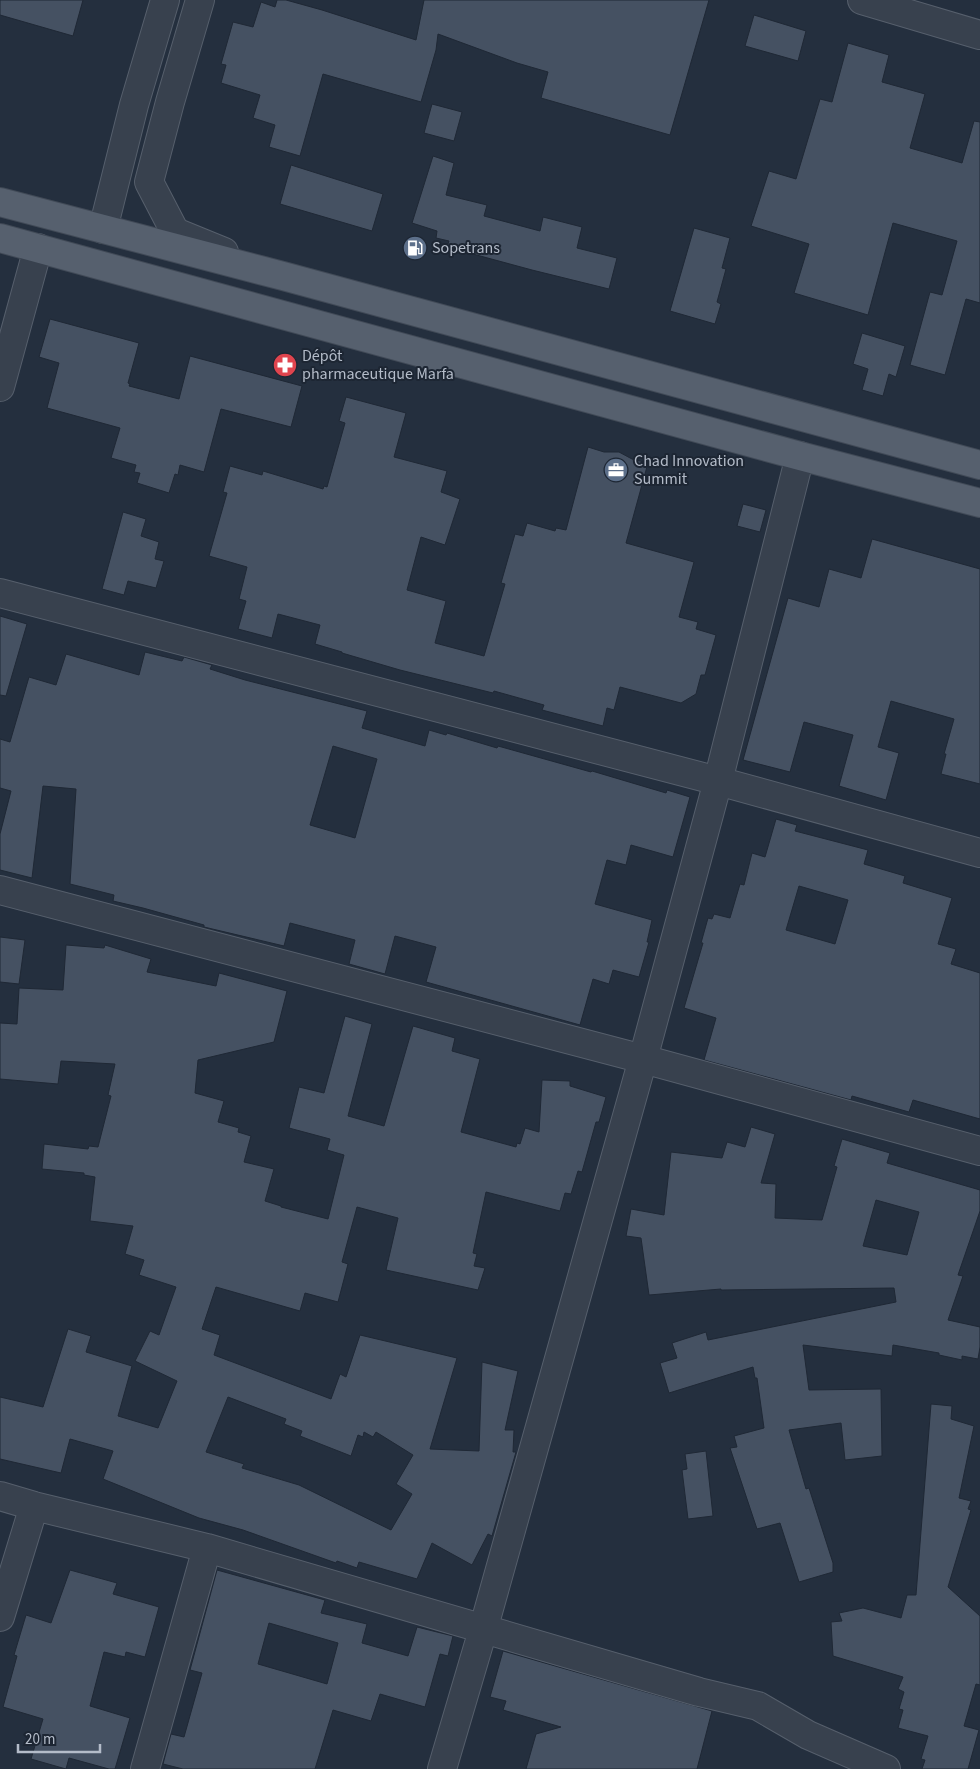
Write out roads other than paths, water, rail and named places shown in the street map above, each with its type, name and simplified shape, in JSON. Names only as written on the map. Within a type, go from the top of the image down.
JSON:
[{"type":"main road","points":[[0,202],[283,276],[980,465]]},
{"type":"main road","points":[[0,238],[800,456],[980,503]]},
{"type":"street","points":[[103,229],[129,123],[165,0]]},
{"type":"street","points":[[200,0],[149,182],[175,232],[283,276]]},
{"type":"street","points":[[862,0],[980,35]]},
{"type":"street","points":[[0,387],[38,248]]},
{"type":"street","points":[[442,1769],[483,1630],[643,1059],[718,781],[800,456]]},
{"type":"street","points":[[0,594],[718,781],[980,853]]},
{"type":"street","points":[[0,890],[643,1059],[980,1152]]},
{"type":"street","points":[[0,1496],[207,1548],[699,1692],[758,1706],[808,1735],[886,1769]]},
{"type":"street","points":[[0,1617],[34,1506]]},
{"type":"street","points":[[145,1769],[207,1548]]},
{"type":"place","name":"Sopetrans","points":[[415,248]]},
{"type":"place","name":"Dépôt pharmaceutique Marfa","points":[[285,365]]},
{"type":"place","name":"Chad Innovation Summit","points":[[616,470]]}]
